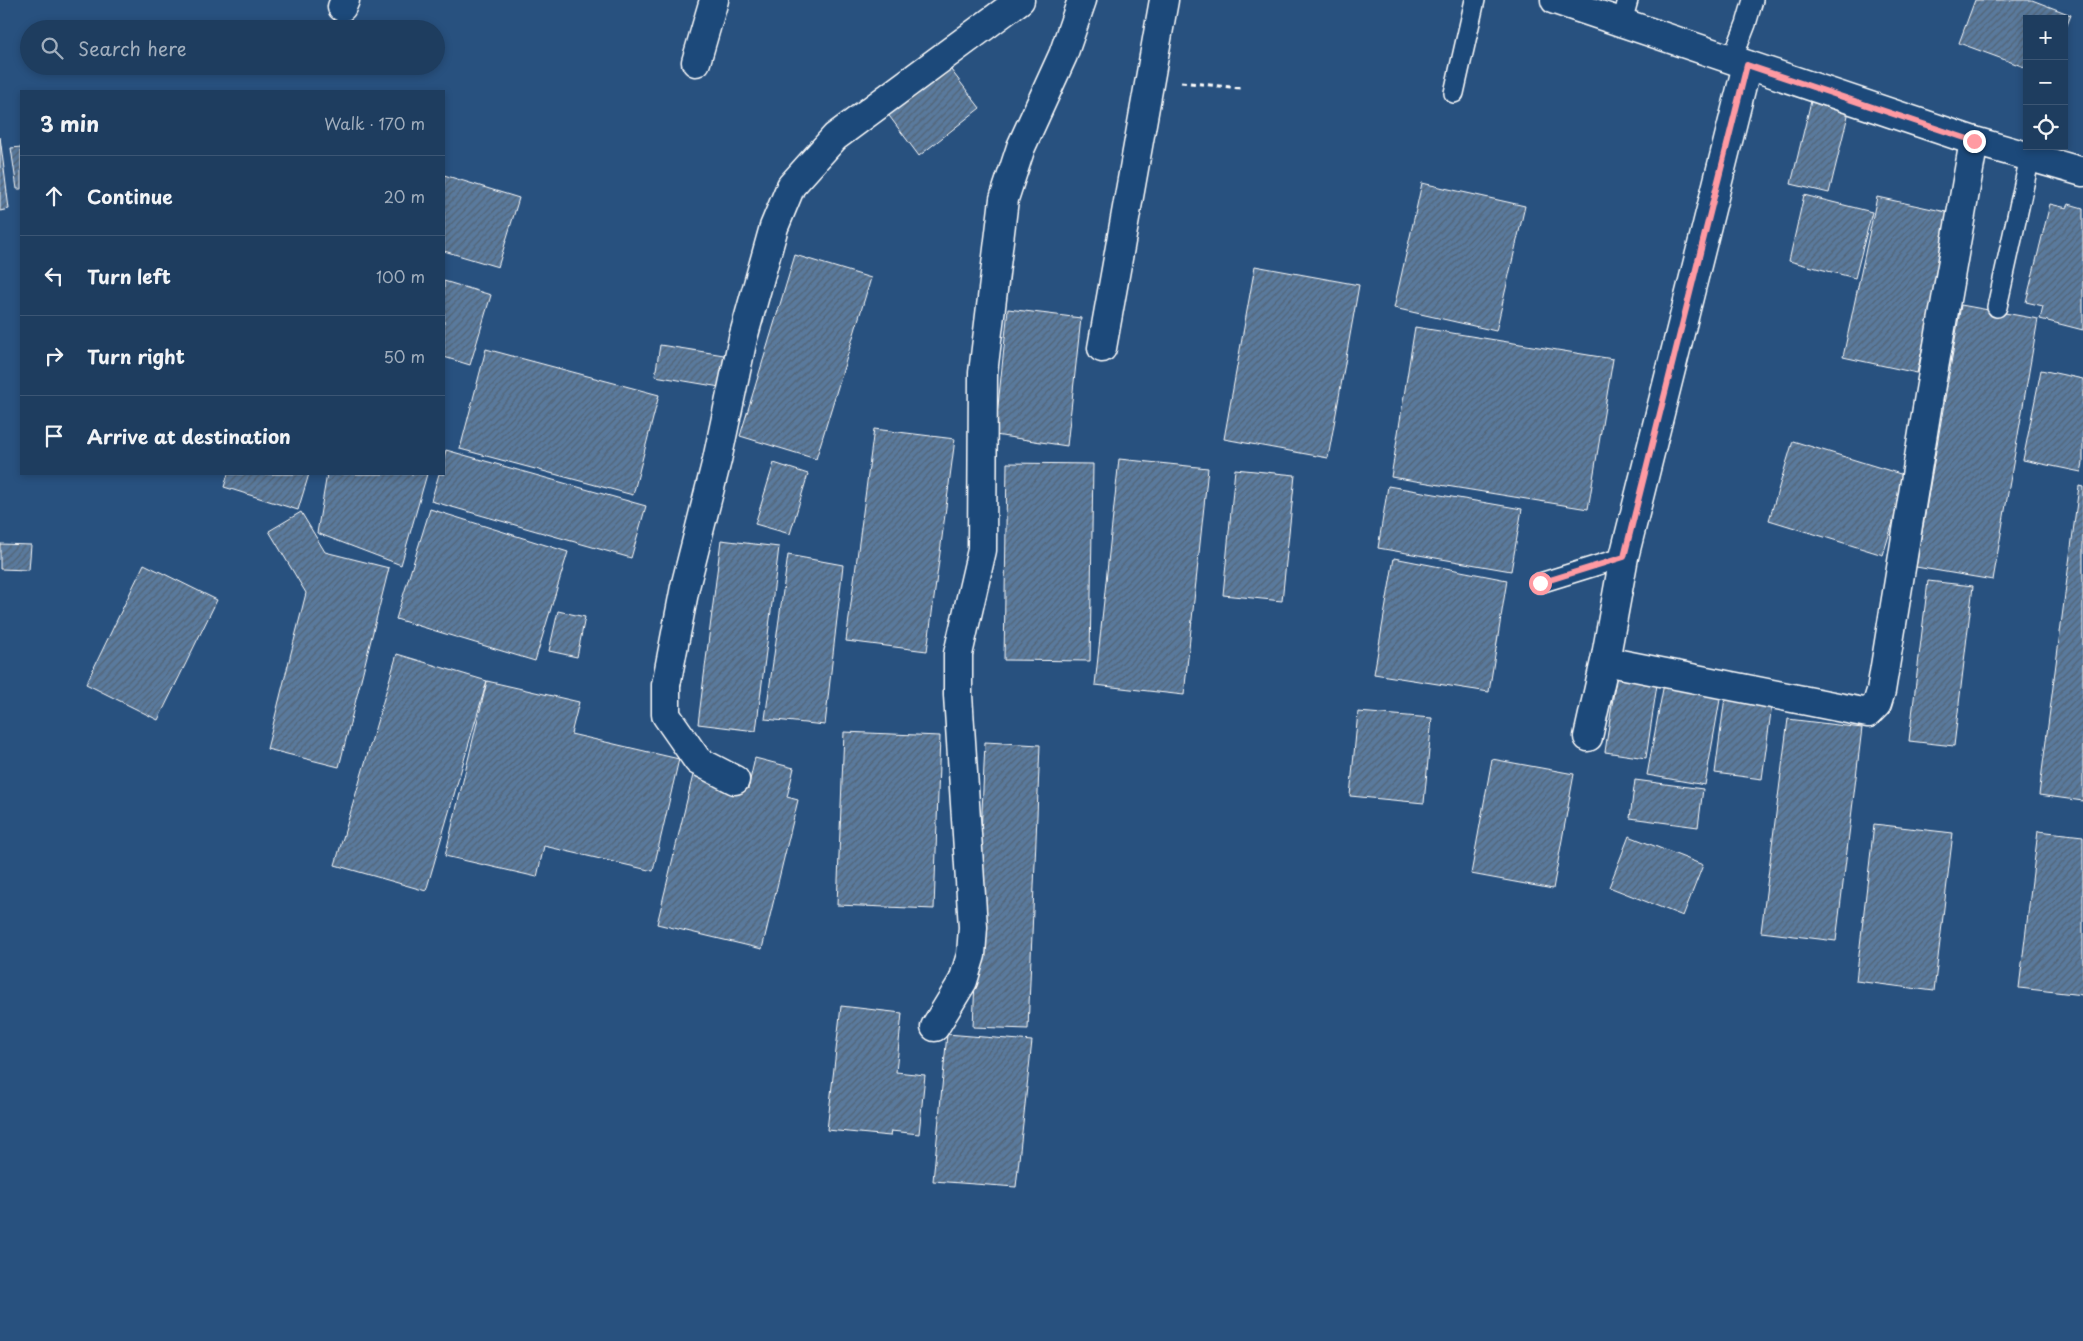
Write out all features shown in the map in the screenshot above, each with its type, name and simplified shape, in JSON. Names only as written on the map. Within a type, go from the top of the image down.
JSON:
[{"type":"street","points":[[696,62],[714,0]]},
{"type":"street","points":[[735,780],[698,761],[666,715],[666,685],[685,587],[717,460],[743,338],[774,226],[791,186],[835,137],[1020,0]]},
{"type":"street","points":[[935,1027],[963,981],[972,945],[973,926],[958,695],[958,654],[982,550],[983,372],[1004,199],[1021,147],[1063,54],[1082,0]]},
{"type":"street","points":[[1102,348],[1164,0]]},
{"type":"street","points":[[1555,0],[1625,11],[1740,63],[1974,141],[2083,172]]},
{"type":"street","points":[[1588,737],[1605,661],[1624,557],[1740,63]]},
{"type":"street","points":[[1605,661],[1868,713],[1877,704],[1881,691],[1929,396],[1974,141]]},
{"type":"lane","points":[[1454,93],[1475,0]]},
{"type":"lane","points":[[1740,63],[1746,24],[1753,0]]},
{"type":"lane","points":[[1998,307],[2030,157]]},
{"type":"lane","points":[[1540,583],[1624,557]]},
{"type":"path","points":[[1150,78],[1240,88]]},
{"type":"building","points":[[1975,0],[2032,0],[2071,15],[2068,23],[2068,15],[2023,15],[2023,67],[1959,43]]},
{"type":"building","points":[[948,66],[980,108],[919,156],[887,113]]},
{"type":"building","points":[[1812,97],[1850,107],[1829,193],[1791,184]]},
{"type":"building","points":[[0,137],[9,209],[0,211]]},
{"type":"building","points":[[20,147],[20,189],[17,189],[11,148]]},
{"type":"building","points":[[445,175],[519,198],[498,267],[445,251]]},
{"type":"building","points":[[1422,183],[1525,206],[1496,331],[1394,308]]},
{"type":"building","points":[[1804,195],[1872,212],[1855,278],[1789,261]]},
{"type":"building","points":[[1877,197],[1951,213],[1917,373],[1843,357]]},
{"type":"building","points":[[2050,204],[2067,208],[2069,204],[2083,208],[2083,330],[2040,319],[2043,306],[2026,302]]},
{"type":"building","points":[[795,255],[871,278],[816,459],[740,436]]},
{"type":"building","points":[[1255,266],[1359,285],[1328,458],[1224,439]]},
{"type":"building","points":[[445,281],[491,295],[470,365],[445,357]]},
{"type":"building","points":[[1961,305],[2038,319],[1993,580],[1916,567]]},
{"type":"building","points":[[1008,309],[1081,318],[1067,446],[995,435]]},
{"type":"building","points":[[1415,327],[1613,359],[1588,509],[1391,477]]},
{"type":"building","points":[[660,345],[724,355],[720,387],[655,376]]},
{"type":"building","points":[[486,349],[659,395],[633,495],[460,449]]},
{"type":"building","points":[[2041,370],[2083,379],[2083,463],[2081,472],[2023,460]]},
{"type":"building","points":[[874,429],[955,439],[927,651],[846,641]]},
{"type":"building","points":[[1793,441],[1907,476],[1883,555],[1769,520]]},
{"type":"building","points":[[446,450],[646,506],[631,558],[431,501],[439,475],[445,475]]},
{"type":"building","points":[[1119,459],[1208,468],[1184,695],[1095,685]]},
{"type":"building","points":[[774,463],[808,474],[790,534],[755,524]]},
{"type":"building","points":[[1007,463],[1093,464],[1090,661],[1004,660]]},
{"type":"building","points":[[1235,469],[1295,475],[1282,601],[1223,595]]},
{"type":"building","points":[[228,475],[309,475],[298,510],[224,487]]},
{"type":"building","points":[[327,475],[427,475],[401,565],[317,533]]},
{"type":"building","points":[[1388,486],[1522,509],[1511,571],[1378,548]]},
{"type":"building","points":[[2079,486],[2083,487],[2083,801],[2039,795]]},
{"type":"building","points":[[430,509],[568,552],[535,661],[396,619]]},
{"type":"building","points":[[301,512],[325,552],[389,568],[339,767],[267,749],[306,593],[269,531]]},
{"type":"building","points":[[721,540],[779,547],[756,731],[698,724]]},
{"type":"building","points":[[0,544],[31,545],[29,570],[0,569]]},
{"type":"building","points":[[788,555],[843,565],[825,725],[765,719]]},
{"type":"building","points":[[1394,558],[1507,580],[1489,692],[1374,674]]},
{"type":"building","points":[[144,564],[217,600],[158,720],[86,684]]},
{"type":"building","points":[[1928,581],[1973,586],[1954,746],[1909,741]]},
{"type":"building","points":[[558,611],[585,617],[577,657],[549,651]]},
{"type":"building","points":[[397,654],[487,681],[426,891],[335,865]]},
{"type":"building","points":[[1617,671],[1658,678],[1646,758],[1605,752]]},
{"type":"building","points":[[1665,678],[1722,688],[1705,785],[1647,775]]},
{"type":"building","points":[[487,681],[579,702],[571,734],[679,759],[653,871],[544,846],[537,877],[445,856]]},
{"type":"building","points":[[1725,697],[1772,704],[1762,779],[1715,773]]},
{"type":"building","points":[[1358,712],[1432,718],[1424,803],[1350,796]]},
{"type":"building","points":[[1788,719],[1862,728],[1836,941],[1761,932]]},
{"type":"building","points":[[844,732],[940,736],[934,909],[837,905]]},
{"type":"building","points":[[985,742],[1040,745],[1028,1029],[973,1027]]},
{"type":"building","points":[[755,758],[794,768],[787,797],[798,800],[762,949],[657,924],[693,775],[748,789]]},
{"type":"building","points":[[1492,759],[1574,774],[1553,889],[1471,874]]},
{"type":"building","points":[[1635,780],[1703,789],[1698,827],[1630,818]]},
{"type":"building","points":[[1874,824],[1953,833],[1934,991],[1856,981]]},
{"type":"building","points":[[2038,831],[2083,836],[2083,995],[2019,988]]},
{"type":"building","points":[[1629,836],[1703,865],[1683,916],[1609,887]]},
{"type":"building","points":[[841,1006],[902,1013],[896,1072],[925,1075],[919,1134],[891,1131],[890,1136],[827,1130]]},
{"type":"building","points":[[947,1034],[1032,1041],[1016,1187],[933,1181]]},
{"type":"route","points":[[1540,583],[1624,557],[1747,65],[1974,141]]}]
